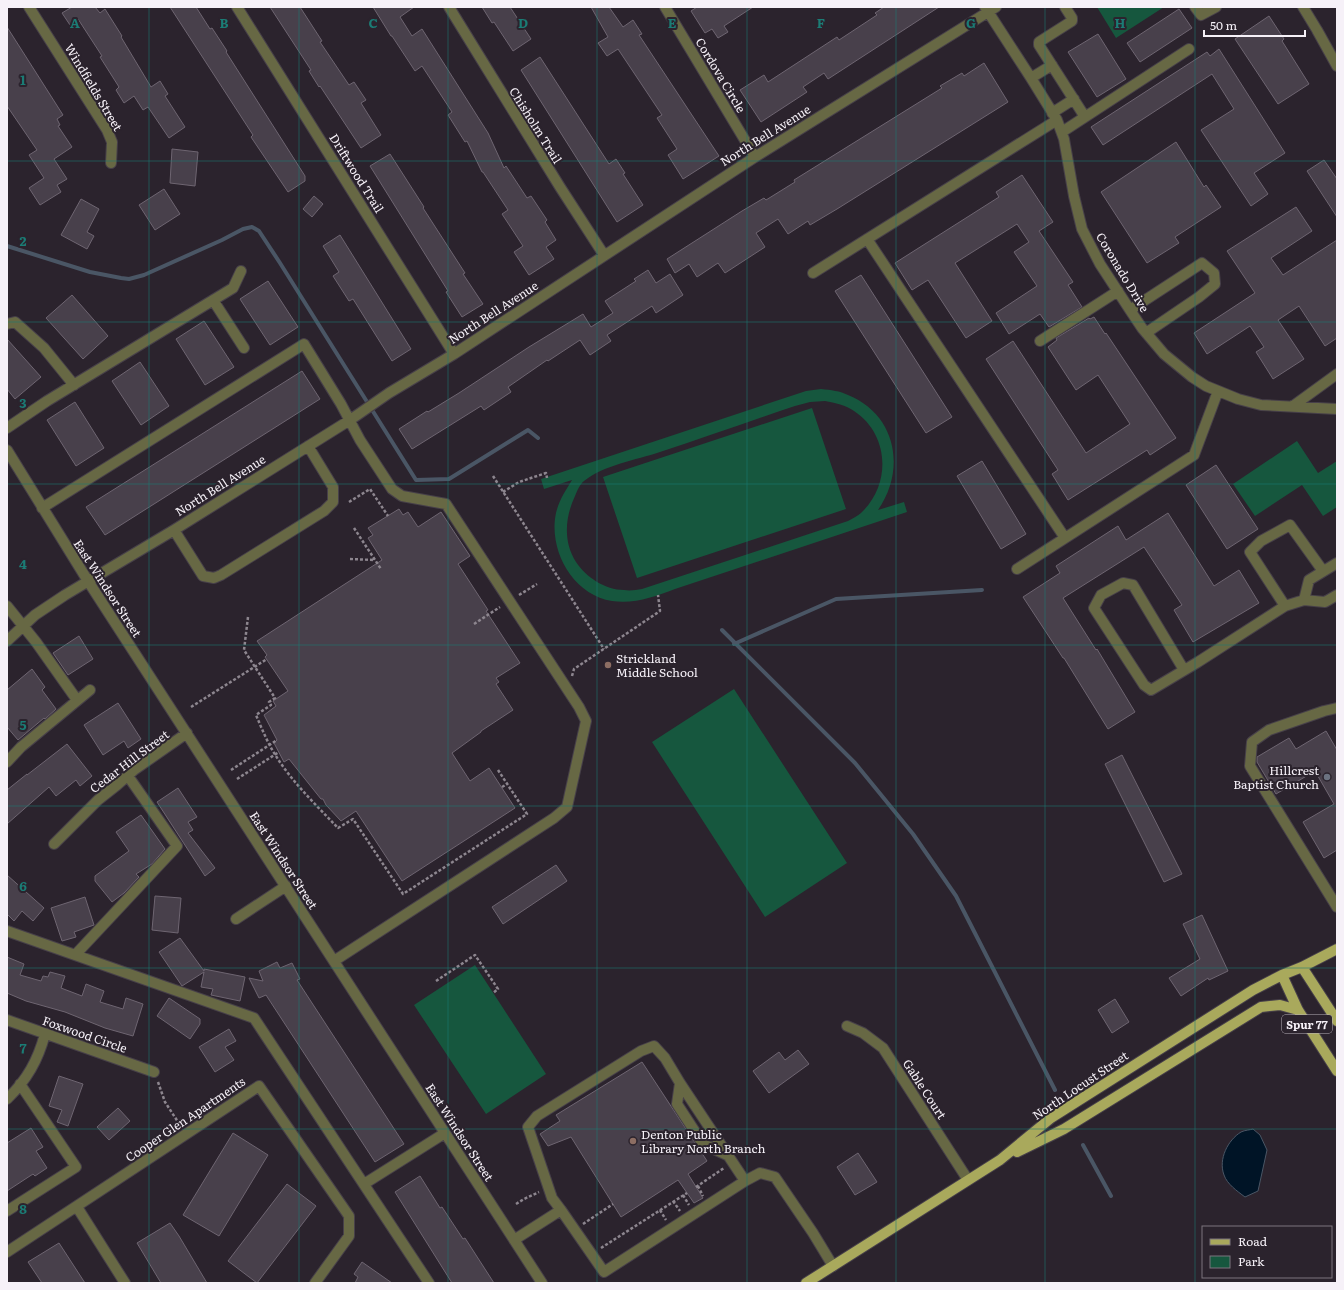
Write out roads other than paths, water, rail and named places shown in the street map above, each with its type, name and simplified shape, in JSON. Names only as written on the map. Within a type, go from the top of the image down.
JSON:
[{"type":"main road","name":"North Locust Street","points":[[806,1283],[1000,1160],[1051,1118],[1253,990],[1337,949]]},
{"type":"main road","points":[[1302,967],[1337,1021]]},
{"type":"main road","name":"Spur 77","points":[[1282,975],[1298,1010],[1337,1071]]},
{"type":"main road","points":[[1000,1160],[1064,1129],[1261,1007],[1280,1005],[1298,1010]]},
{"type":"street","name":"Windfields Street","points":[[29,7],[107,130],[112,142],[111,163]]},
{"type":"street","name":"Driftwood Trail","points":[[237,7],[454,354]]},
{"type":"street","name":"Chisholm Trail","points":[[449,7],[560,187],[604,255]]},
{"type":"street","name":"Cordova Circle","points":[[665,7],[755,156]]},
{"type":"street","points":[[1065,7],[1072,18],[1072,21],[1039,42],[1039,45],[1085,117]]},
{"type":"street","points":[[1195,7],[1201,16],[1216,7]]},
{"type":"street","points":[[1303,7],[1337,66]]},
{"type":"street","name":"North Bell Avenue","points":[[7,641],[36,615],[65,595],[174,530],[351,419],[389,393],[454,354],[755,156],[990,9]]},
{"type":"street","name":"Coronado Drive","points":[[990,9],[1055,117],[1062,132],[1082,229],[1100,264],[1130,310],[1146,333],[1164,354],[1192,377],[1206,386],[1238,399],[1262,405],[1337,409]]},
{"type":"street","points":[[1062,132],[1188,49]]},
{"type":"street","points":[[1031,78],[1052,65]]},
{"type":"street","points":[[813,273],[1055,117],[1074,99]]},
{"type":"street","points":[[867,239],[1065,538]]},
{"type":"street","points":[[1130,310],[1202,263],[1214,273],[1215,284],[1199,297],[1146,333]]},
{"type":"street","points":[[7,428],[47,401],[233,288],[241,271]]},
{"type":"street","points":[[1040,341],[1118,291]]},
{"type":"street","points":[[213,300],[244,348]]},
{"type":"street","points":[[7,324],[15,322],[44,348],[74,385]]},
{"type":"street","points":[[42,508],[304,344],[351,419],[360,440],[392,489],[402,496],[446,504],[579,707],[586,721],[566,807],[554,818],[334,961]]},
{"type":"street","points":[[1293,406],[1337,374]]},
{"type":"street","points":[[1017,569],[1194,455],[1218,391]]},
{"type":"street","points":[[174,530],[203,576],[214,578],[242,563],[324,511],[333,502],[333,487],[308,446]]},
{"type":"street","name":"East Windsor Street","points":[[7,450],[88,582],[542,1283]]},
{"type":"street","points":[[1285,606],[1250,552],[1261,541],[1290,525],[1323,571]]},
{"type":"street","points":[[1304,600],[1309,580],[1337,562]]},
{"type":"street","points":[[1184,670],[1133,584],[1124,583],[1101,595],[1094,608],[1144,685],[1151,690],[1184,670],[1285,606],[1304,600],[1325,602],[1337,595]]},
{"type":"street","points":[[7,606],[12,614],[24,626],[77,700]]},
{"type":"street","points":[[7,762],[21,748],[90,690]]},
{"type":"street","points":[[1337,708],[1269,730],[1252,742],[1250,766],[1337,907]]},
{"type":"street","name":"Cedar Hill Street","points":[[54,844],[98,800],[128,776],[187,734]]},
{"type":"street","points":[[76,954],[177,846],[128,776]]},
{"type":"street","points":[[236,918],[286,886]]},
{"type":"street","points":[[7,931],[76,954],[254,1018],[429,1283]]},
{"type":"street","name":"Foxwood Circle","points":[[7,1020],[154,1072]]},
{"type":"street","name":"Gable Court","points":[[847,1026],[863,1033],[883,1048],[968,1180]]},
{"type":"street","points":[[7,1099],[32,1068],[44,1034]]},
{"type":"street","points":[[745,1181],[680,1084],[665,1058],[654,1046],[642,1051],[537,1116],[528,1127],[552,1198],[604,1272],[745,1181],[760,1174],[775,1177],[813,1233],[833,1266]]},
{"type":"street","points":[[7,1211],[76,1167],[20,1084]]},
{"type":"street","points":[[680,1084],[677,1104],[703,1144],[729,1156]]},
{"type":"street","name":"Cooper Glen Apartments","points":[[7,1252],[259,1086],[349,1216],[349,1236],[315,1283]]},
{"type":"street","points":[[364,1184],[445,1133]]},
{"type":"street","points":[[76,1207],[125,1283]]},
{"type":"street","points":[[514,1240],[561,1210]]},
{"type":"water","points":[[1253,1129],[1260,1135],[1267,1150],[1258,1191],[1245,1197],[1227,1181],[1222,1169],[1222,1163],[1225,1150],[1236,1135]]},
{"type":"waterway","points":[[7,246],[90,272],[129,279],[144,275],[243,229],[252,227],[259,231],[280,263],[416,480],[449,479],[528,430],[538,438]]},
{"type":"waterway","points":[[734,644],[836,599],[982,590]]},
{"type":"waterway","points":[[722,630],[855,763],[913,834],[956,896],[1055,1090]]},
{"type":"waterway","points":[[1083,1145],[1111,1196]]},
{"type":"place","name":"Strickland Middle School","points":[[608,665]]},
{"type":"place","name":"Hillcrest Baptist Church","points":[[1327,777]]},
{"type":"place","name":"Denton Public Library North Branch","points":[[633,1141]]}]
